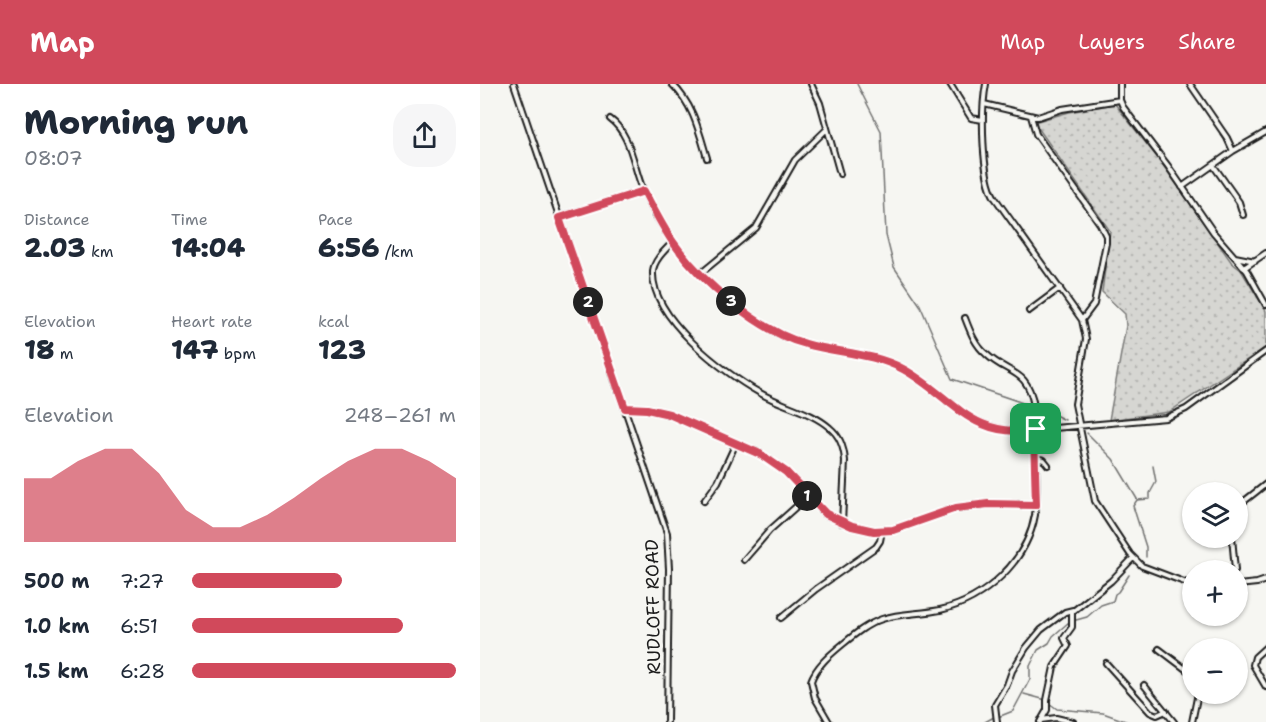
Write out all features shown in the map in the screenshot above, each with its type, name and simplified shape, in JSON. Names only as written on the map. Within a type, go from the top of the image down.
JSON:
[{"type":"street","name":"RUDLOFF ROAD","points":[[513,84],[664,523],[669,547],[667,722]]},
{"type":"street","points":[[672,84],[689,105],[707,158]]},
{"type":"street","points":[[811,84],[820,103],[840,174]]},
{"type":"street","points":[[950,84],[971,118],[983,120]]},
{"type":"street","points":[[986,84],[983,120],[987,177],[991,192],[1083,320],[1086,339],[1075,404],[1095,501],[1133,558],[1147,569],[1182,581]]},
{"type":"street","points":[[1120,84],[1120,100],[1123,107],[1168,166],[1214,233],[1244,268],[1266,305]]},
{"type":"street","points":[[1190,84],[1227,138],[1233,151]]},
{"type":"street","points":[[984,104],[1038,117],[1062,109],[1120,100]]},
{"type":"street","points":[[1031,116],[1036,134],[1100,224],[1106,236],[1094,304],[1083,320]]},
{"type":"street","points":[[610,118],[622,130],[644,191],[673,242],[700,274],[754,319],[796,341],[893,364],[919,379],[962,413],[981,423],[1014,431],[1150,420],[1173,416],[1266,351]]},
{"type":"street","points":[[700,274],[756,228],[795,160],[827,129]]},
{"type":"street","points":[[1182,187],[1233,151],[1266,132]]},
{"type":"street","points":[[1213,165],[1239,202],[1242,215]]},
{"type":"street","points":[[559,218],[644,191]]},
{"type":"street","points":[[673,242],[658,260],[653,274],[664,306],[679,330],[704,354],[746,385],[825,424],[837,436],[845,461],[842,523]]},
{"type":"street","points":[[1244,268],[1266,253]]},
{"type":"street","points":[[1234,256],[1256,261]]},
{"type":"street","points":[[1029,311],[1060,288]]},
{"type":"street","points":[[829,722],[815,698],[811,681],[818,668],[834,651],[874,622],[894,616],[957,605],[979,594],[1008,570],[1023,548],[1034,521],[1036,505],[1034,433],[1038,425],[1032,397],[1027,384],[1017,373],[994,361],[981,349],[964,318]]},
{"type":"street","points":[[625,408],[647,409],[669,414],[760,454],[778,465],[826,514],[842,523],[882,531],[906,527],[956,508],[988,504],[1036,505]]},
{"type":"street","points":[[704,501],[718,482],[736,443]]},
{"type":"street","points":[[1035,458],[1044,460],[1048,465]]},
{"type":"street","points":[[1248,498],[1266,484]]},
{"type":"street","points":[[744,560],[770,530],[808,496]]},
{"type":"street","points":[[782,618],[810,593],[876,547],[882,531]]},
{"type":"street","points":[[997,722],[995,705],[1026,648],[1041,630],[1065,612],[1072,612],[1111,581],[1133,558]]},
{"type":"street","points":[[1248,584],[1266,580]]},
{"type":"street","points":[[1040,721],[1047,710],[1054,667],[1068,646],[1064,638],[1072,627],[1072,612]]},
{"type":"street","points":[[1266,647],[1255,657],[1253,665],[1266,687]]},
{"type":"street","points":[[1159,649],[1182,666]]},
{"type":"street","points":[[1106,663],[1150,712],[1156,715],[1166,711]]},
{"type":"street","points":[[1144,685],[1174,722]]},
{"type":"street","points":[[1192,722],[1196,704]]},
{"type":"street","points":[[1040,721],[1056,718],[1073,722]]},
{"type":"shaded area","points":[[1115,104],[1160,161],[1232,263],[1241,270],[1266,311],[1266,347],[1169,412],[1109,420],[1126,326],[1125,314],[1102,292],[1110,231],[1034,122],[1069,112]]},
{"type":"waterway","points":[[857,84],[881,131],[886,235],[894,267],[920,305],[952,379],[1029,405]]},
{"type":"waterway","points":[[1037,406],[1065,420]]},
{"type":"waterway","points":[[1087,433],[1113,459],[1137,499]]},
{"type":"waterway","points":[[1146,557],[1146,547],[1133,506],[1137,500],[1150,499],[1150,493],[1156,482],[1153,466]]},
{"type":"waterway","points":[[998,717],[1013,711],[1030,679],[1030,666],[1038,650],[1049,643],[1053,636],[1069,622],[1087,617],[1101,605],[1113,601],[1115,594],[1129,575]]},
{"type":"waterway","points":[[1024,694],[1046,700]]},
{"type":"waterway","points":[[1049,703],[1057,709],[1103,713],[1128,722]]},
{"type":"waterway","points":[[985,722],[994,717]]},
{"type":"route","points":[[644,191],[673,242],[689,262],[716,289],[754,319],[803,344],[871,357],[904,369],[962,413],[981,423],[1014,431],[1036,429],[1034,433],[1036,505],[988,504],[956,508],[893,530],[866,529],[842,523],[820,509],[786,472],[760,454],[678,417],[659,411],[625,408],[559,218],[644,191]]}]
